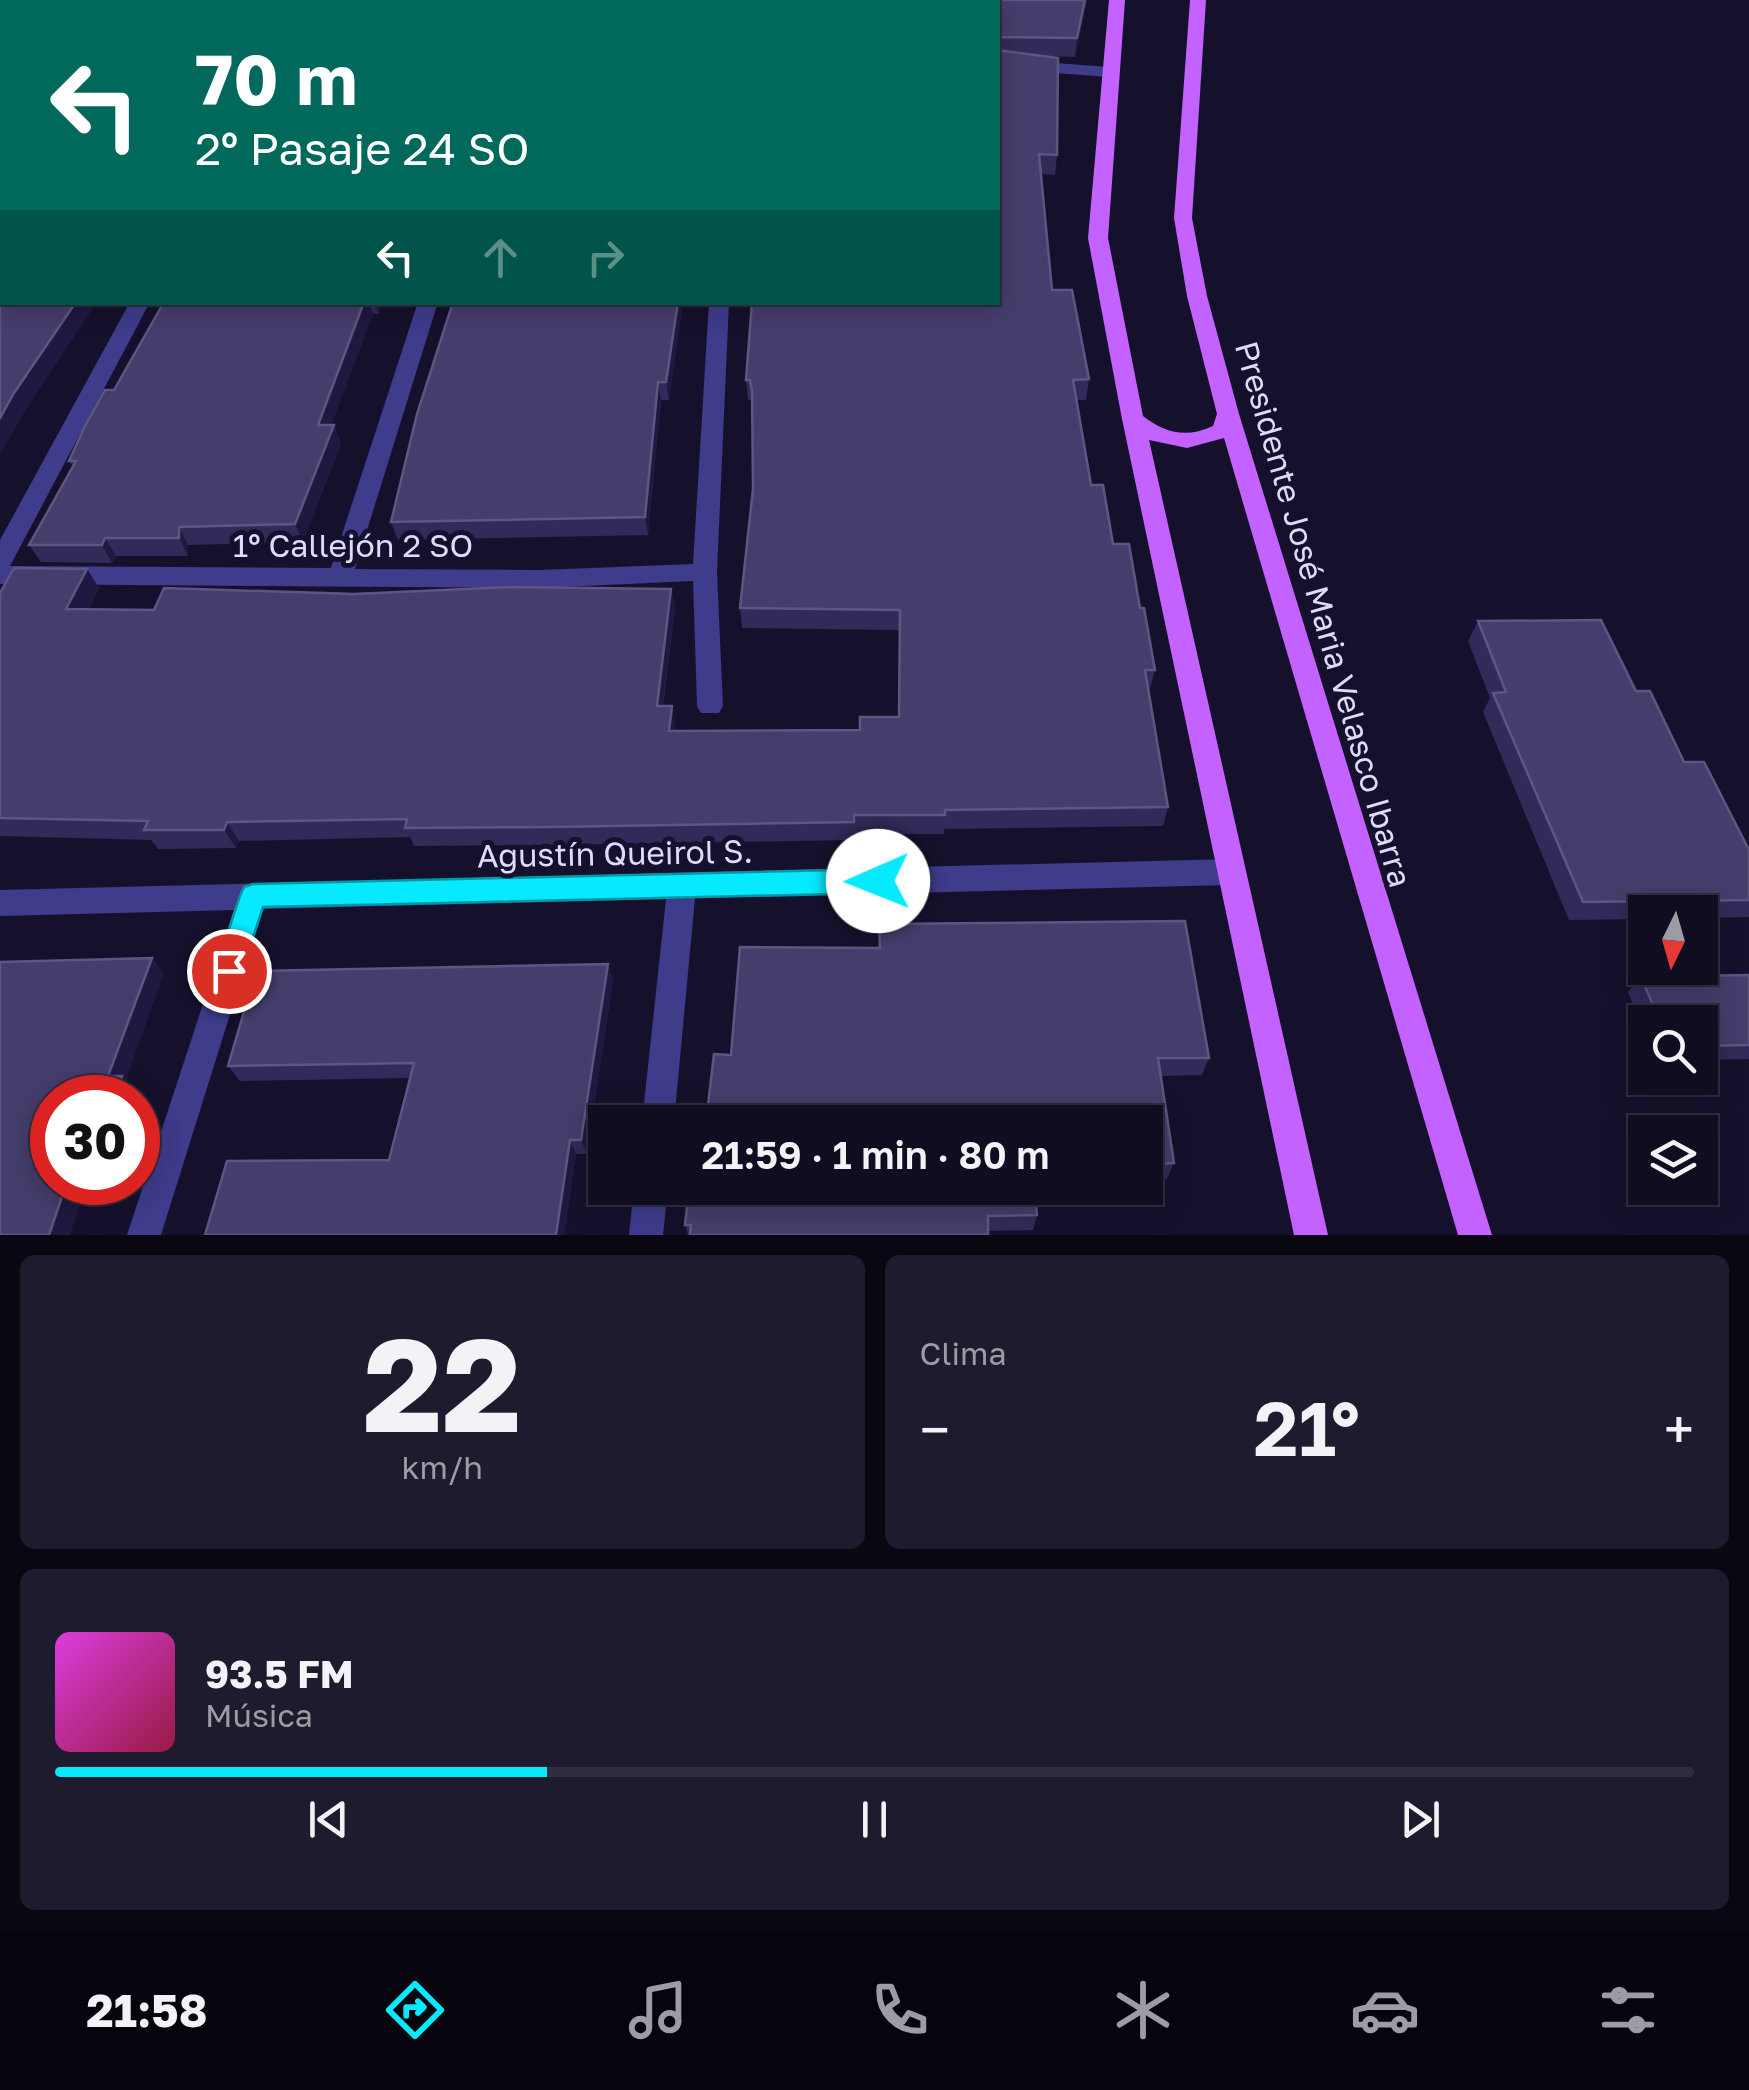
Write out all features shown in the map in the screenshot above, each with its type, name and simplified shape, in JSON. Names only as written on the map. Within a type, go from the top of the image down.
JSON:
[{"type":"main road","points":[[1116,0],[1098,238],[1133,419],[1311,1235]]},
{"type":"main road","name":"Presidente José Maria Velasco Ibarra","points":[[1198,0],[1183,218],[1197,296],[1228,414],[1475,1235]]},
{"type":"main road","points":[[1133,419],[1150,434],[1176,442],[1203,441],[1222,430],[1228,414]]},
{"type":"street","points":[[1000,64],[1110,72]]},
{"type":"street","points":[[0,562],[138,305]]},
{"type":"street","points":[[340,578],[427,305]]},
{"type":"street","points":[[710,706],[705,572],[719,305]]},
{"type":"street","name":"1º Callejón 2 SO","points":[[0,574],[540,579],[705,572]]},
{"type":"street","name":"Agustín Queirol S.","points":[[0,903],[1231,872]]},
{"type":"street","points":[[660,1105],[682,886]]},
{"type":"street","points":[[144,1235],[253,896]]},
{"type":"street","points":[[646,1235],[650,1205]]},
{"type":"building","points":[[1000,0],[1085,0],[1077,38],[1000,37]]},
{"type":"building","points":[[1000,50],[1058,58],[1057,155],[1039,154],[1052,290],[1072,290],[1089,379],[1073,380],[1091,485],[1103,485],[1113,544],[1129,544],[1140,608],[1144,608],[1155,670],[1145,670],[1168,807],[945,810],[945,815],[854,815],[854,822],[551,827],[405,828],[407,819],[227,822],[224,830],[144,830],[148,821],[0,818],[0,593],[14,568],[87,569],[66,609],[154,610],[164,588],[354,594],[511,587],[671,589],[657,706],[672,706],[669,731],[860,730],[860,717],[899,717],[900,610],[740,608],[753,489],[752,392],[750,380],[746,380],[752,305],[1000,305]]},
{"type":"building","points":[[0,305],[74,305],[14,393],[0,418]]},
{"type":"building","points":[[162,305],[363,305],[318,425],[334,425],[295,524],[179,527],[179,538],[105,538],[102,545],[29,545],[76,461],[69,461],[85,426],[105,390],[114,390]]},
{"type":"building","points":[[452,305],[678,305],[666,382],[658,382],[645,517],[391,522],[417,414]]},
{"type":"building","points":[[1601,620],[1636,691],[1650,691],[1684,762],[1704,762],[1749,850],[1749,900],[1718,900],[1718,895],[1628,895],[1628,901],[1583,902],[1493,693],[1506,692],[1478,621]]},
{"type":"building","points":[[1185,921],[1209,1058],[1158,1058],[1174,1163],[1163,1163],[1163,1105],[708,1105],[714,1054],[731,1055],[740,947],[880,948],[879,924]]},
{"type":"building","points":[[152,958],[108,1075],[30,1075],[30,1205],[59,1205],[49,1235],[0,1235],[0,962]]},
{"type":"building","points":[[608,964],[581,1140],[570,1140],[556,1235],[205,1235],[227,1161],[389,1160],[414,1063],[228,1066],[256,971]]},
{"type":"building","points":[[1749,975],[1749,1045],[1718,1046],[1718,1005],[1653,1005],[1644,985],[1718,985],[1718,976]]},
{"type":"building","points":[[687,1205],[1036,1205],[1037,1215],[988,1216],[988,1235],[690,1235],[691,1225],[685,1225]]},
{"type":"route","points":[[229,971],[253,896],[878,881]]}]
